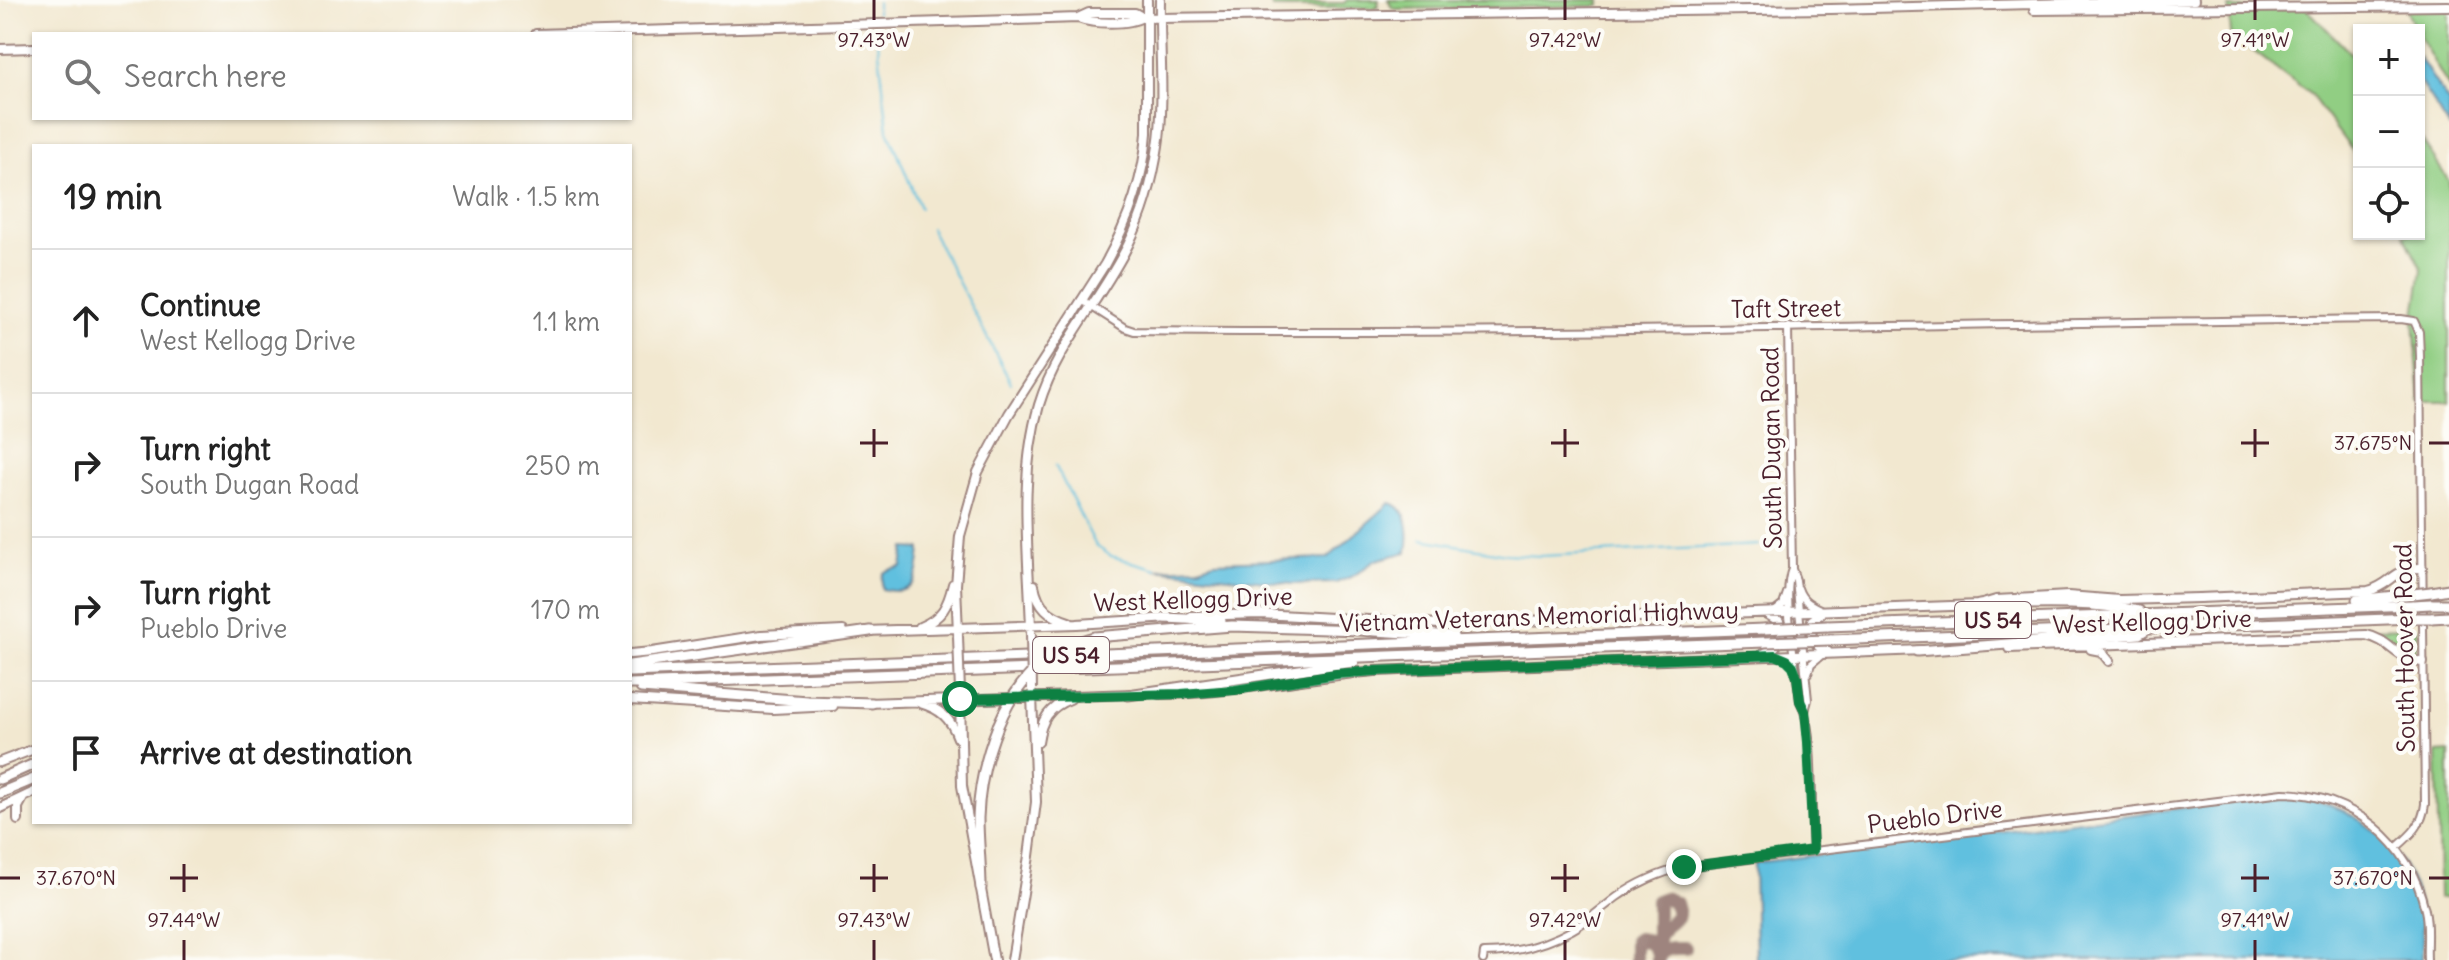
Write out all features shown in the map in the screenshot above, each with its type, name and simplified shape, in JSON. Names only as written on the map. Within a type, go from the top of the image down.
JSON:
[{"type":"highway","points":[[2413,600],[2449,589]]},
{"type":"highway","name":"Vietnam Veterans Memorial Highway","points":[[632,672],[2308,608],[2413,600],[2449,604]]},
{"type":"highway","points":[[1979,605],[2122,607],[2158,614]]},
{"type":"highway","name":"Vietnam Veterans Memorial Highway","points":[[632,686],[2449,617]]},
{"type":"highway","points":[[1166,618],[1512,639]]},
{"type":"highway","points":[[981,888],[978,817],[981,782],[989,750],[1019,688],[1036,668],[1065,649],[1094,637],[1232,626],[1272,626]]},
{"type":"highway","points":[[1917,651],[2139,634],[2151,627]]},
{"type":"highway","points":[[632,665],[870,631]]},
{"type":"highway","points":[[1128,695],[1390,656]]},
{"type":"highway","points":[[632,686],[807,701],[872,703]]},
{"type":"highway","points":[[0,779],[32,765]]},
{"type":"highway","points":[[0,793],[32,780]]},
{"type":"main road","points":[[914,630],[931,623],[947,608],[960,536],[978,472],[1009,414],[1116,244],[1136,192],[1147,133],[1144,17],[1147,0]]},
{"type":"main road","points":[[1012,960],[1036,802],[1027,472],[1037,415],[1050,376],[1129,242],[1147,195],[1158,145],[1160,116],[1160,0]]},
{"type":"main road","points":[[604,32],[1078,18],[1089,22],[1135,21],[1144,17],[1991,6],[2194,0]]},
{"type":"main road","points":[[1991,6],[2021,10],[2449,6]]},
{"type":"main road","points":[[0,49],[32,48]]},
{"type":"main road","points":[[1029,553],[1034,588],[1042,607],[1058,618],[1077,624]]},
{"type":"main road","points":[[956,568],[965,806],[994,960]]},
{"type":"main road","name":"West Kellogg Drive","points":[[632,654],[761,635],[1031,629],[1260,614],[1440,624],[1979,605],[2016,598],[2241,598],[2368,591],[2384,585],[2403,570],[2422,568]]},
{"type":"main road","points":[[1836,653],[1817,646],[1810,628],[1815,617],[1842,610]]},
{"type":"main road","points":[[1759,656],[1778,646],[1783,634],[1779,621],[1768,613]]},
{"type":"main road","name":"West Kellogg Drive","points":[[632,700],[773,709],[1032,693],[1128,695],[1209,692],[1375,671],[2366,635],[2380,639],[2405,659],[2423,662]]},
{"type":"main road","points":[[2071,646],[2098,649],[2109,661]]},
{"type":"main road","points":[[1035,771],[1044,719],[1058,703],[1079,695]]},
{"type":"main road","points":[[916,701],[933,707],[947,717],[959,741],[961,754]]},
{"type":"main road","points":[[0,762],[32,750]]},
{"type":"main road","points":[[0,810],[32,793]]},
{"type":"main road","points":[[0,810],[18,820],[18,807],[23,797]]},
{"type":"street","name":"Taft Street","points":[[1081,300],[1130,330],[1158,332],[2414,321]]},
{"type":"street","name":"South Hoover Road","points":[[2397,847],[2419,825],[2424,810],[2419,332],[2414,321]]},
{"type":"street","name":"South Dugan Road","points":[[1788,327],[1792,569],[1789,585],[1808,700],[1805,711],[1813,850]]},
{"type":"street","name":"South Dugan Road","points":[[1792,569],[1796,580],[1794,612]]},
{"type":"street","points":[[1796,580],[1807,603],[1824,611]]},
{"type":"street","points":[[1768,613],[1783,605],[1789,585]]},
{"type":"street","points":[[1806,684],[1811,664],[1823,653]]},
{"type":"street","name":"South Dugan Road","points":[[1799,654],[1797,677],[1800,701],[1805,711]]},
{"type":"street","points":[[1775,655],[1790,663],[1797,677]]},
{"type":"street","name":"Pueblo Drive","points":[[1484,957],[1549,942],[1575,928],[1632,887],[1658,874],[1684,867],[2283,793],[2301,793],[2351,809],[2381,830],[2397,847]]},
{"type":"street","points":[[2397,847],[2425,908],[2427,960]]},
{"type":"green space","points":[[1347,0],[1379,0],[1374,8],[1272,8],[1271,3],[1344,3]]},
{"type":"green space","points":[[1388,0],[1600,0],[1600,6],[1396,9]]},
{"type":"green space","points":[[2449,5],[2449,88],[2425,46],[2425,24],[2413,24],[2406,7]]},
{"type":"green space","points":[[2229,8],[2306,8],[2353,56],[2353,152],[2311,95],[2231,34]]},
{"type":"green space","points":[[2425,145],[2449,181],[2449,401],[2420,401],[2414,321],[2422,270],[2407,240],[2425,240]]},
{"type":"green space","points":[[2418,628],[2415,654],[2405,653],[2389,639],[2365,629]]},
{"type":"green space","points":[[2449,752],[2449,898],[2439,898],[2437,753]]},
{"type":"water","points":[[2425,66],[2449,103],[2449,127],[2425,90]]},
{"type":"water","points":[[1390,503],[1402,510],[1405,516],[1407,552],[1376,560],[1353,576],[1336,583],[1293,584],[1156,569],[1199,567],[1214,562],[1328,558]]},
{"type":"water","points":[[905,548],[921,549],[914,582],[902,590],[882,589],[883,574],[902,567]]},
{"type":"water","points":[[2283,795],[2332,806],[2374,831],[2391,848],[2405,868],[2415,891],[2422,921],[2422,960],[1756,960],[1754,863]]},
{"type":"waterway","points":[[877,2],[877,13]]},
{"type":"waterway","points":[[878,42],[888,130],[920,208]]},
{"type":"waterway","points":[[930,228],[1011,383]]},
{"type":"waterway","points":[[1055,465],[1096,546],[1111,556],[1157,569]]},
{"type":"waterway","points":[[1422,539],[1506,554],[1541,556],[1759,545]]},
{"type":"taxiway","points":[[1657,939],[1657,901],[1665,898],[1675,903],[1678,914],[1659,935],[1657,960]]},
{"type":"taxiway","points":[[1635,960],[1635,941],[1638,939],[1649,941],[1657,952]]},
{"type":"taxiway","points":[[1657,958],[1665,950],[1685,948]]},
{"type":"route","points":[[960,699],[1181,694],[1375,671],[1775,655],[1787,660],[1797,677],[1800,701],[1805,711],[1813,850],[1684,867]]}]
